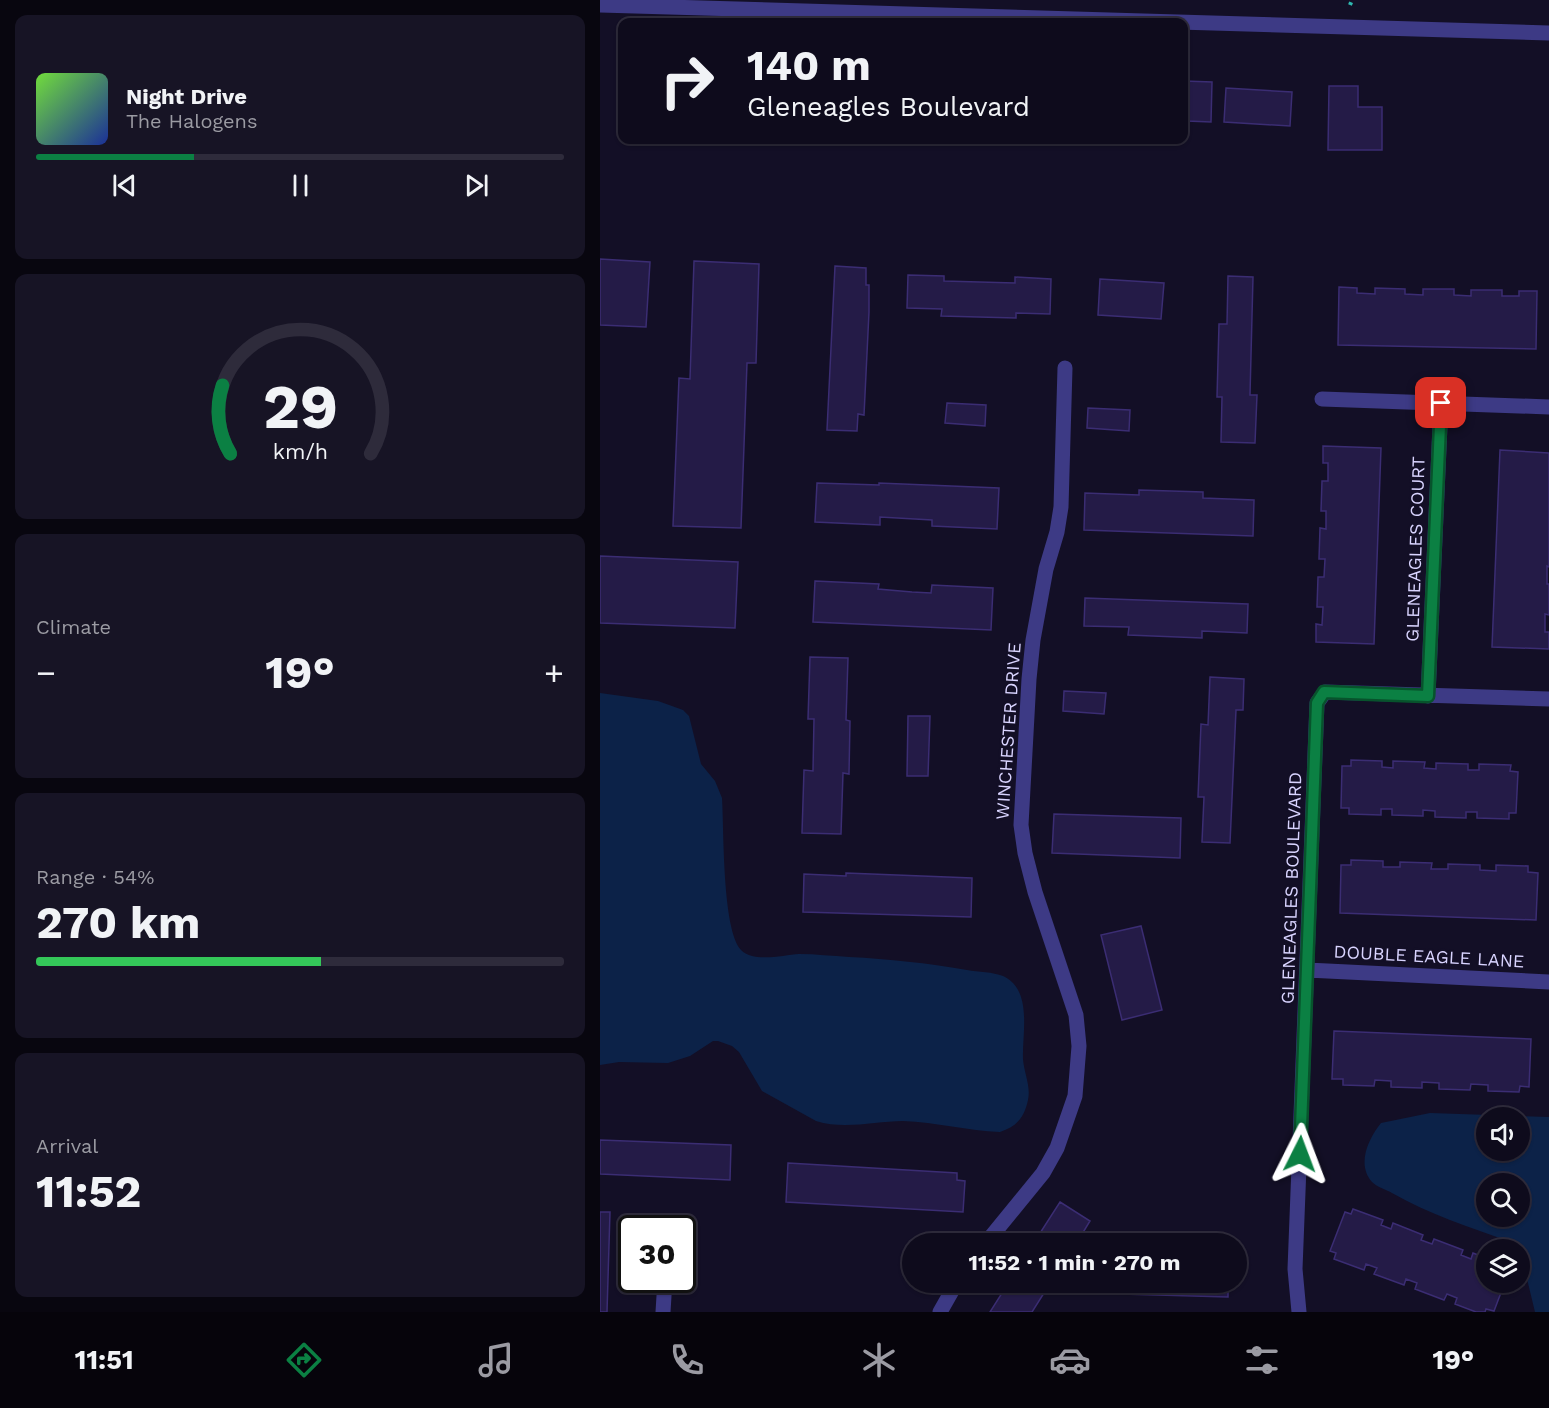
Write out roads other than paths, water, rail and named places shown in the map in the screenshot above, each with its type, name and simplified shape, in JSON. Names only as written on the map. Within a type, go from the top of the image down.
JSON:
[{"type":"street","points":[[600,5],[793,5],[1144,18]]},
{"type":"street","points":[[1188,20],[1549,33]]},
{"type":"street","name":"WINCHESTER DRIVE","points":[[994,1233],[1043,1173],[1057,1148],[1075,1096],[1079,1046],[1076,1015],[1035,892],[1025,853],[1021,825],[1033,640],[1046,569],[1057,532],[1061,507],[1065,368]]},
{"type":"street","points":[[1322,399],[1549,407]]},
{"type":"street","name":"GLENEAGLES COURT","points":[[1428,696],[1441,403]]},
{"type":"street","name":"GLENEAGLES BOULEVARD","points":[[1299,1312],[1295,1269],[1317,703],[1324,692],[1549,699]]},
{"type":"street","name":"DOUBLE EAGLE LANE","points":[[1307,970],[1549,982]]},
{"type":"street","points":[[663,1312],[664,1293]]},
{"type":"street","points":[[940,1312],[951,1293]]},
{"type":"water","points":[[600,693],[658,701],[683,710],[689,716],[701,764],[715,781],[722,798],[727,901],[730,922],[741,950],[761,957],[812,954],[908,962],[995,974],[1003,976],[1012,983],[1019,991],[1024,1013],[1023,1059],[1029,1090],[1028,1100],[1019,1121],[1000,1132],[903,1121],[849,1125],[827,1124],[816,1121],[762,1091],[739,1052],[732,1046],[718,1041],[713,1041],[690,1056],[668,1063],[619,1062],[600,1065]]},
{"type":"water","points":[[1430,1113],[1476,1115],[1476,1161],[1530,1161],[1530,1116],[1549,1117],[1549,1312],[1535,1312],[1530,1291],[1530,1239],[1502,1239],[1435,1214],[1379,1187],[1367,1175],[1365,1167],[1366,1151],[1381,1123]]}]
